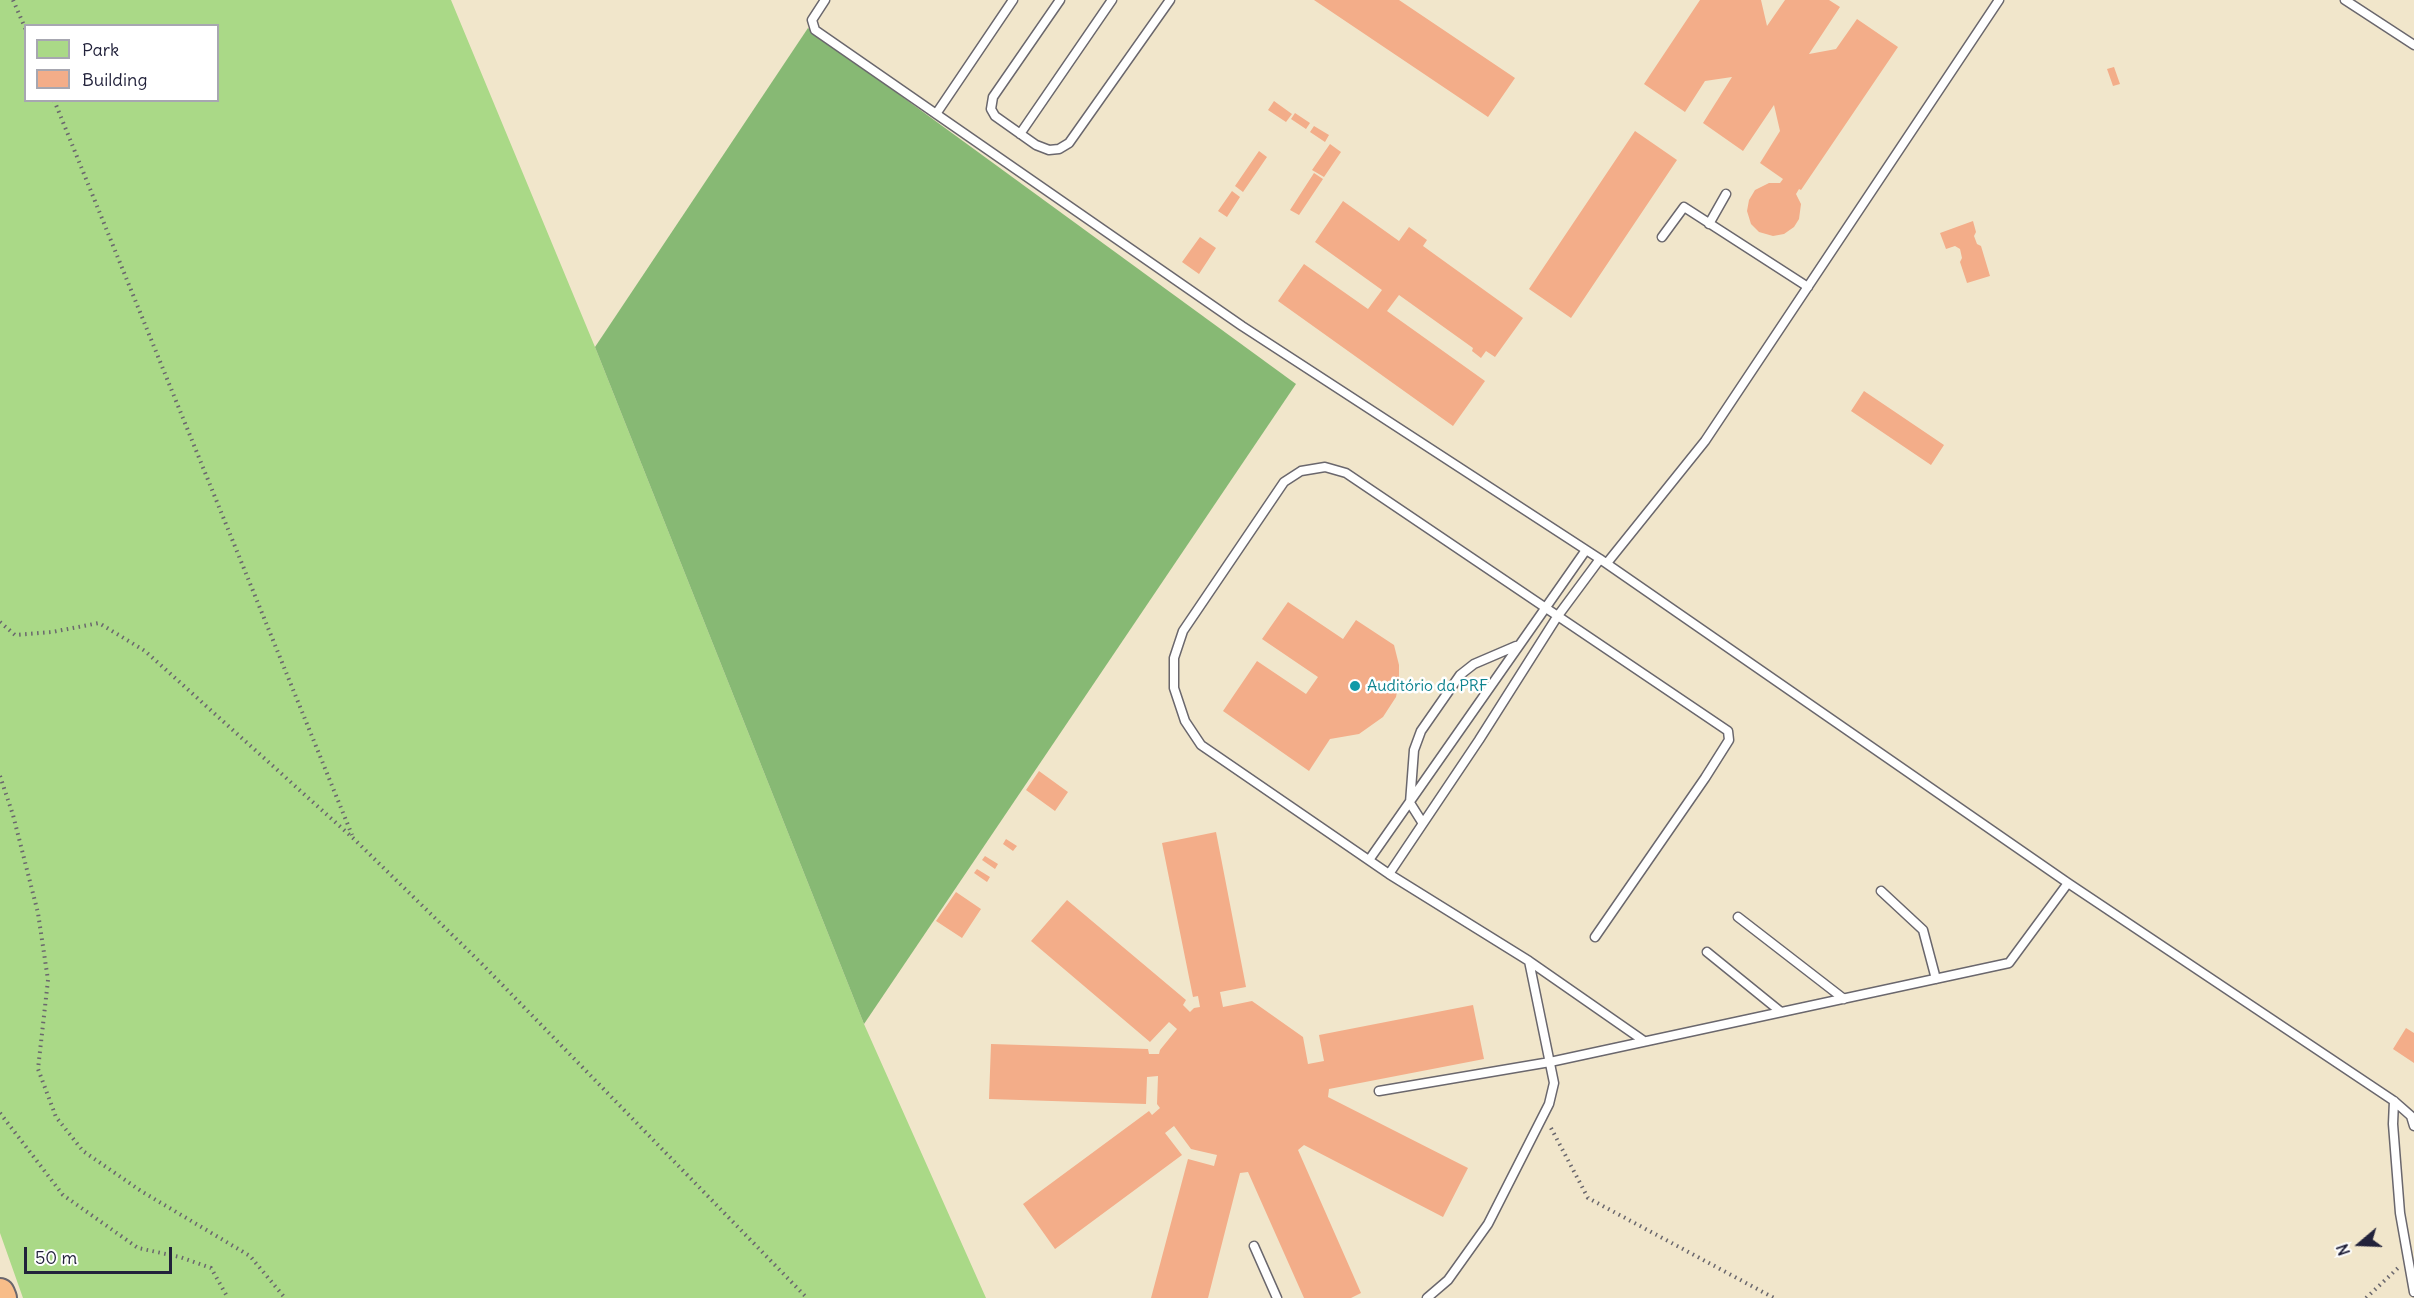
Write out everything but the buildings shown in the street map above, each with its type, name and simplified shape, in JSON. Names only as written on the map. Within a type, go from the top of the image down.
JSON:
[{"type":"highway","points":[[0,1293],[2,1298]]},
{"type":"lane","points":[[825,0],[812,20],[814,30],[1242,326],[1603,561],[2068,883],[2394,1101],[2412,1114],[2414,1126]]},
{"type":"lane","points":[[936,114],[1013,0]]},
{"type":"lane","points":[[1060,0],[993,97],[991,109],[995,116],[1036,146],[1049,150],[1059,149],[1069,143],[1170,0]]},
{"type":"lane","points":[[1020,134],[1112,0]]},
{"type":"lane","points":[[1389,874],[1479,740],[1557,617],[1705,441],[1999,0]]},
{"type":"lane","points":[[2347,0],[2414,45]]},
{"type":"lane","points":[[1709,224],[1726,194]]},
{"type":"lane","points":[[1662,237],[1684,207],[1808,287]]},
{"type":"lane","points":[[1595,937],[1705,778],[1729,740],[1729,735],[1723,727],[1346,474],[1324,467],[1301,471],[1284,482],[1183,632],[1174,658],[1174,688],[1185,721],[1201,746],[1389,874],[1529,962],[1644,1041]]},
{"type":"lane","points":[[1369,860],[1586,550]]},
{"type":"lane","points":[[1422,822],[1410,803],[1414,750],[1421,731],[1460,675],[1474,664],[1517,646]]},
{"type":"lane","points":[[1379,1091],[1550,1062],[2009,963],[2068,883]]},
{"type":"lane","points":[[1881,891],[1923,930],[1936,979]]},
{"type":"lane","points":[[1738,917],[1844,999]]},
{"type":"lane","points":[[1707,952],[1781,1012]]},
{"type":"lane","points":[[1427,1298],[1448,1280],[1488,1224],[1549,1104],[1554,1083],[1529,962]]},
{"type":"lane","points":[[2394,1101],[2393,1124],[2400,1213],[2412,1257],[2414,1292]]},
{"type":"lane","points":[[2393,1124],[2412,1114]]},
{"type":"lane","points":[[1254,1246],[1277,1298]]},
{"type":"path","points":[[13,0],[24,25]]},
{"type":"path","points":[[55,102],[354,838]]},
{"type":"path","points":[[0,622],[15,635],[52,632],[99,623],[145,651],[354,838],[482,963],[807,1298]]},
{"type":"path","points":[[0,776],[14,816],[38,913],[48,980],[38,1069],[56,1117],[84,1151],[141,1191],[250,1256],[285,1298]]},
{"type":"path","points":[[0,1113],[63,1195],[138,1248],[180,1257],[211,1268],[228,1298]]},
{"type":"path","points":[[1544,1115],[1588,1198],[1774,1298]]},
{"type":"path","points":[[2366,1298],[2412,1257]]},
{"type":"green space","points":[[0,0],[451,0],[595,347],[864,1024],[986,1298],[23,1298],[0,1233]]},
{"type":"green space","points":[[808,28],[1296,384],[864,1024],[595,347]]},
{"type":"place","name":"Auditório da PRF","points":[[1355,686]]}]
